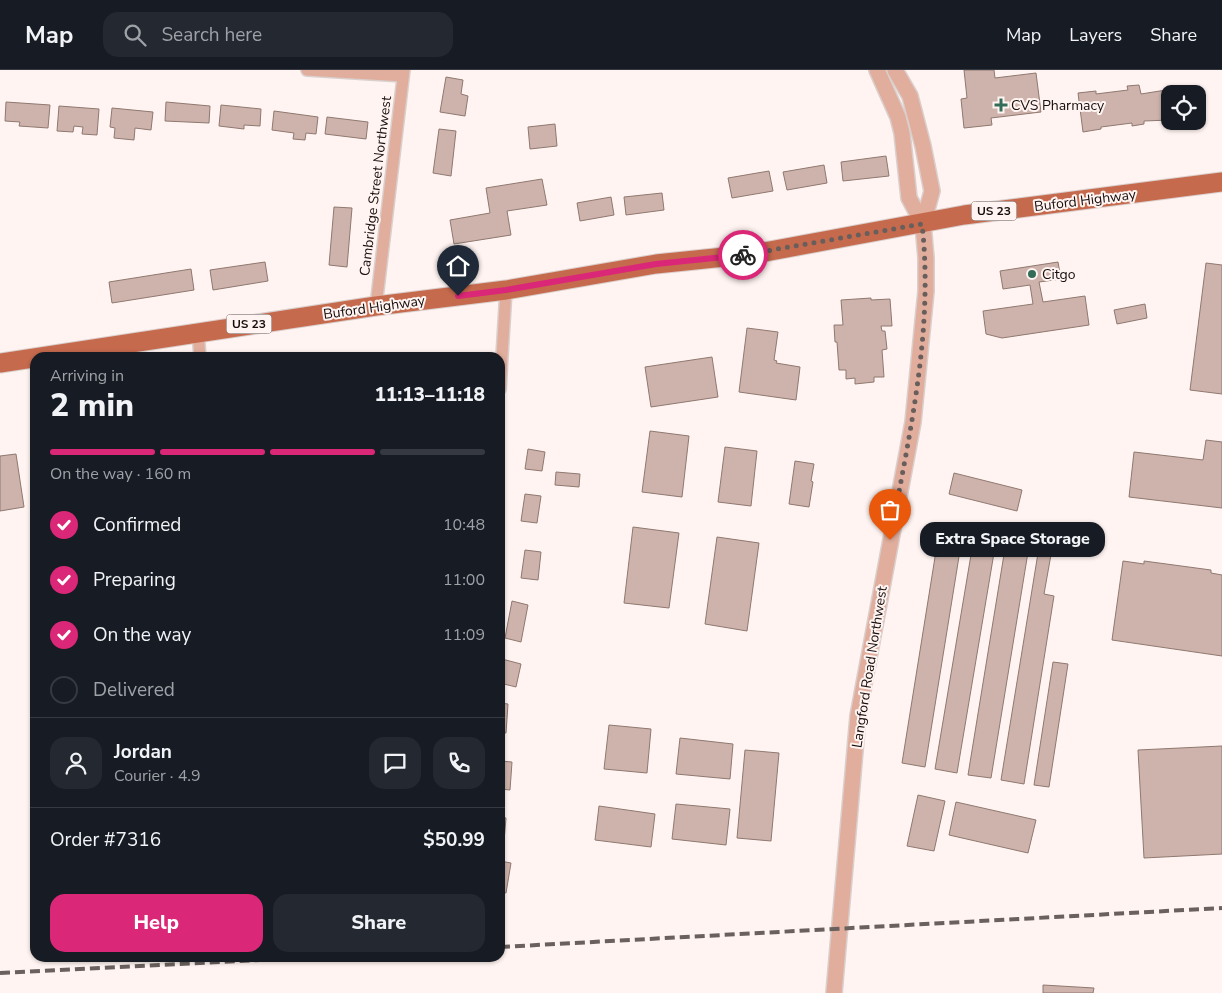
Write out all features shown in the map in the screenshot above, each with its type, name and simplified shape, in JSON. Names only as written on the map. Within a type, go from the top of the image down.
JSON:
[{"type":"main road","name":"Buford Highway","points":[[70,352],[376,306],[506,290],[656,264],[765,252],[964,215],[1222,182]]},
{"type":"main road","name":"Buford Highway","points":[[0,363],[30,358]]},
{"type":"street","points":[[307,70],[403,73]]},
{"type":"street","name":"Langford Road Northwest","points":[[834,993],[858,716],[916,404],[926,290],[926,258],[922,224],[909,198],[903,138],[898,117],[877,70]]},
{"type":"street","name":"Langford Road Northwest","points":[[895,70],[910,96],[932,191],[922,224]]},
{"type":"street","points":[[899,70],[905,85]]},
{"type":"street","name":"Cambridge Street Northwest","points":[[376,306],[403,73]]},
{"type":"street","points":[[502,352],[506,290]]},
{"type":"street","points":[[198,332],[200,352]]},
{"type":"building","name":"CVS Pharmacy","points":[[964,70],[994,70],[995,78],[1036,73],[1041,112],[991,118],[992,125],[964,128],[961,99],[967,98]]},
{"type":"building","points":[[446,77],[463,80],[461,94],[468,96],[465,116],[440,112]]},
{"type":"building","points":[[1139,85],[1141,94],[1161,91],[1161,120],[1144,121],[1144,124],[1132,126],[1132,123],[1101,127],[1101,129],[1083,132],[1078,93],[1096,91],[1096,94],[1128,90],[1127,86]]},
{"type":"building","points":[[6,102],[50,105],[48,128],[19,126],[20,122],[5,121]]},
{"type":"building","points":[[166,102],[210,106],[209,123],[165,121]]},
{"type":"building","points":[[221,105],[261,109],[260,126],[244,125],[244,129],[219,126]]},
{"type":"building","points":[[59,106],[99,109],[97,135],[82,134],[83,127],[74,126],[73,132],[57,131]]},
{"type":"building","points":[[112,108],[153,112],[151,130],[135,128],[134,140],[114,138],[115,128],[110,127]]},
{"type":"building","points":[[274,111],[318,117],[316,134],[306,133],[305,140],[293,139],[294,133],[272,130]]},
{"type":"building","points":[[327,117],[368,122],[366,139],[325,134]]},
{"type":"building","points":[[555,124],[557,146],[530,149],[528,127]]},
{"type":"building","points":[[439,129],[456,131],[451,176],[433,173]]},
{"type":"building","points":[[886,156],[889,176],[843,181],[841,162]]},
{"type":"building","points":[[824,165],[827,183],[787,190],[783,172]]},
{"type":"building","points":[[769,171],[773,191],[732,198],[728,178]]},
{"type":"building","points":[[542,179],[547,205],[507,211],[511,235],[454,244],[450,220],[490,213],[486,188]]},
{"type":"building","points":[[662,193],[664,210],[626,215],[624,197]]},
{"type":"building","points":[[611,197],[614,215],[580,221],[577,203]]},
{"type":"building","points":[[334,207],[352,208],[347,267],[329,265]]},
{"type":"building","points":[[265,262],[268,281],[213,290],[210,270]]},
{"type":"building","points":[[1058,262],[1061,279],[1039,282],[1043,302],[1085,296],[1089,325],[1002,338],[986,334],[983,311],[1033,304],[1030,285],[1003,289],[1000,271]]},
{"type":"building","points":[[1206,263],[1222,265],[1222,394],[1190,390]]},
{"type":"building","points":[[191,269],[194,290],[112,303],[109,282]]},
{"type":"building","points":[[871,298],[871,300],[890,299],[892,326],[881,326],[882,331],[885,331],[887,349],[882,350],[884,377],[874,377],[874,382],[855,384],[855,378],[846,379],[846,370],[839,370],[834,325],[843,325],[841,300]]},
{"type":"building","points":[[1145,304],[1147,318],[1117,324],[1114,310]]},
{"type":"building","points":[[747,328],[778,332],[774,360],[777,361],[776,363],[800,367],[796,400],[739,392]]},
{"type":"building","points":[[712,357],[718,397],[651,407],[645,367]]},
{"type":"building","points":[[650,431],[689,436],[682,497],[642,492]]},
{"type":"building","points":[[1206,440],[1222,442],[1222,508],[1129,497],[1134,452],[1203,460]]},
{"type":"building","points":[[725,447],[757,451],[751,506],[718,502]]},
{"type":"building","points":[[528,449],[545,452],[542,471],[525,469]]},
{"type":"building","points":[[16,454],[24,507],[0,511],[0,456]]},
{"type":"building","points":[[795,461],[814,464],[809,507],[789,504]]},
{"type":"building","points":[[556,472],[580,474],[579,487],[555,485]]},
{"type":"building","points":[[954,473],[1022,490],[1017,511],[949,494]]},
{"type":"building","points":[[525,494],[541,496],[537,523],[521,521]]},
{"type":"building","points":[[940,526],[951,527],[950,536],[962,538],[925,767],[902,763]]},
{"type":"building","points":[[633,527],[679,533],[669,608],[624,603]]},
{"type":"building","points":[[975,531],[997,535],[957,773],[935,769]]},
{"type":"building","points":[[1007,536],[1030,540],[991,778],[968,775]]},
{"type":"building","points":[[717,537],[759,543],[747,631],[705,624]]},
{"type":"building","points":[[1039,547],[1052,549],[1044,594],[1054,596],[1024,784],[1001,780]]},
{"type":"building","points":[[525,550],[541,552],[538,580],[521,578]]},
{"type":"building","points":[[1123,561],[1144,564],[1144,561],[1211,570],[1211,573],[1222,575],[1222,656],[1112,640]]},
{"type":"building","points":[[512,601],[528,605],[521,642],[505,638]]},
{"type":"building","points":[[505,660],[521,664],[516,687],[505,684]]},
{"type":"building","points":[[1053,662],[1068,664],[1049,787],[1034,785]]},
{"type":"building","points":[[505,704],[508,704],[505,733]]},
{"type":"building","points":[[609,725],[651,729],[647,773],[604,769]]},
{"type":"building","points":[[680,738],[733,744],[730,779],[676,774]]},
{"type":"building","points":[[1222,746],[1222,854],[1144,858],[1138,750]]},
{"type":"building","points":[[745,750],[779,753],[771,841],[737,838]]},
{"type":"building","points":[[505,761],[512,762],[510,790],[505,790]]},
{"type":"building","points":[[918,795],[945,801],[934,851],[907,846]]},
{"type":"building","points":[[956,802],[1036,820],[1028,853],[949,835]]},
{"type":"building","points":[[676,804],[730,809],[726,845],[672,839]]},
{"type":"building","points":[[599,806],[655,814],[651,847],[595,840]]},
{"type":"building","points":[[505,862],[511,863],[505,893]]},
{"type":"building","points":[[1043,985],[1094,988],[1093,993],[1043,993]]},
{"type":"railway","points":[[505,947],[1222,908]]},
{"type":"railway","points":[[0,973],[219,962]]},
{"type":"way so far","points":[[743,255],[922,224],[926,258],[923,335],[916,404],[890,540]]},
{"type":"place","name":"CVS Pharmacy","points":[[1001,105]]},
{"type":"place","name":"Citgo","points":[[1032,274]]},
{"type":"place","name":"Extra Space Storage","points":[[890,540]]},
{"type":"route","points":[[458,296],[506,290],[656,264],[743,255]]}]
